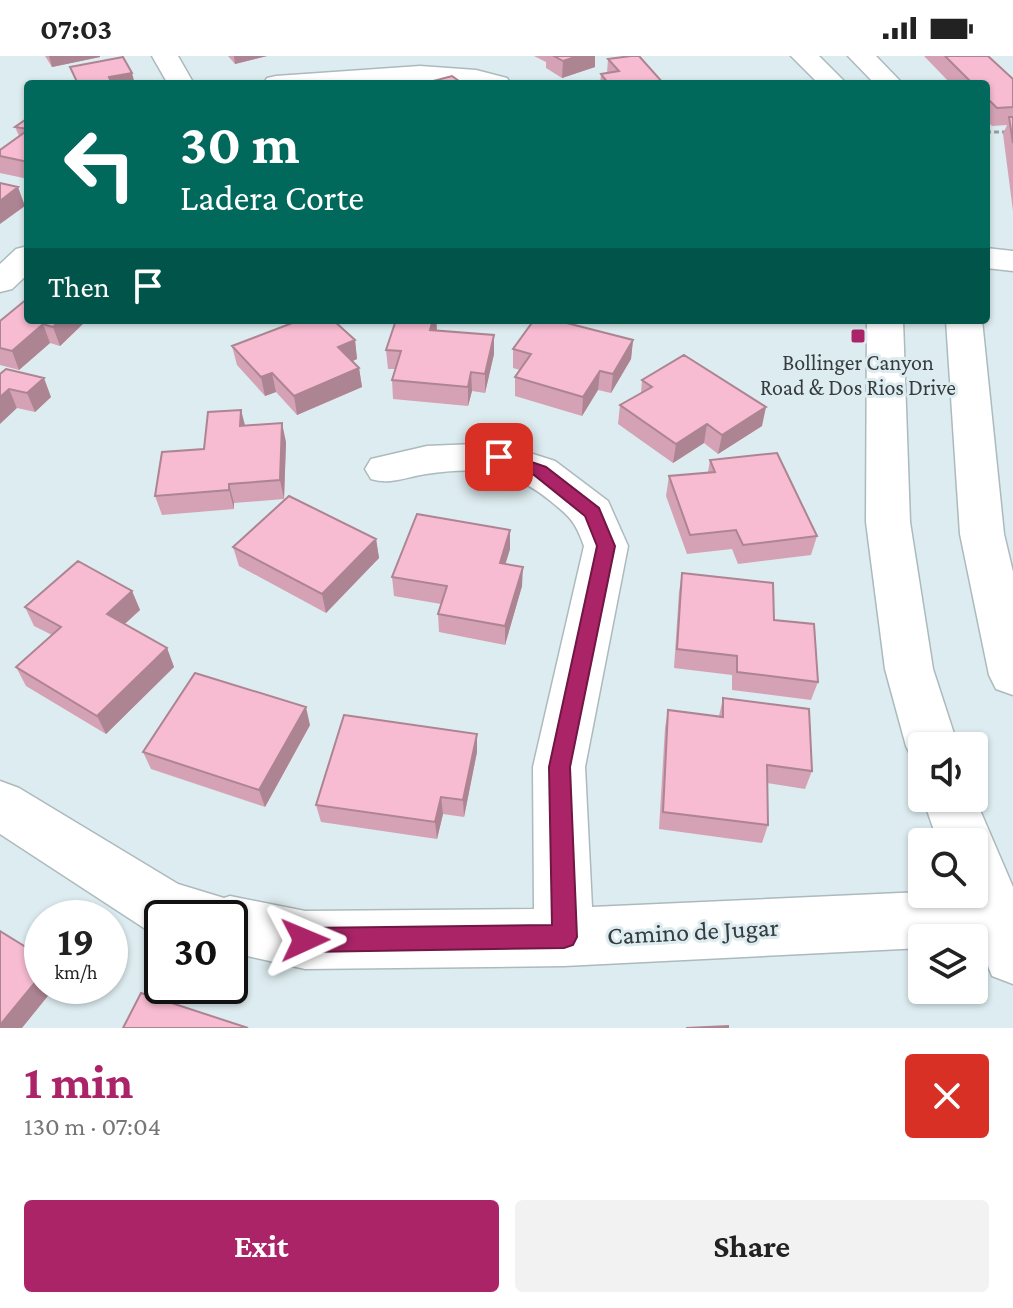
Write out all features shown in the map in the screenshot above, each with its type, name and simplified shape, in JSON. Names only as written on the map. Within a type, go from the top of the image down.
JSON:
[{"type":"street","points":[[165,56],[179,80]]},
{"type":"street","points":[[804,56],[830,80]]},
{"type":"street","points":[[861,56],[886,80]]},
{"type":"street","points":[[343,80],[443,74],[488,80]]},
{"type":"street","points":[[990,258],[1013,261]]},
{"type":"street","points":[[0,282],[24,260]]},
{"type":"street","points":[[885,324],[888,522],[909,669],[928,732]]},
{"type":"street","points":[[964,324],[982,534],[1013,675]]},
{"type":"street","points":[[386,469],[427,460],[499,457],[540,471],[593,512],[606,546],[559,767],[564,937]]},
{"type":"street","points":[[0,805],[151,900]]},
{"type":"street","points":[[988,890],[1008,929]]},
{"type":"street","name":"Camino de Jugar","points":[[248,928],[305,940],[1008,929]]},
{"type":"path","points":[[990,132],[1013,132]]},
{"type":"building","points":[[554,56],[578,56],[563,61]]},
{"type":"building","points":[[639,56],[660,80],[606,80],[601,74],[619,71],[608,59]]},
{"type":"building","points":[[945,56],[988,56],[1013,79],[1013,107],[997,108],[990,101],[990,80],[969,80]]},
{"type":"building","points":[[123,57],[132,73],[109,77],[110,80],[76,80],[70,67]]},
{"type":"building","points":[[452,76],[458,80],[437,80]]},
{"type":"building","points":[[1009,117],[1013,117],[1013,143]]},
{"type":"building","points":[[24,133],[24,161],[0,156],[0,150]]},
{"type":"building","points":[[0,183],[18,187],[0,201]]},
{"type":"building","points":[[24,301],[24,324],[43,324],[12,351],[0,348],[0,321]]},
{"type":"building","points":[[290,324],[337,324],[355,340],[338,347],[359,368],[294,396],[272,373],[261,377],[232,346]]},
{"type":"building","points":[[395,324],[432,324],[430,330],[494,335],[485,374],[471,372],[468,387],[392,380],[401,351],[386,350]]},
{"type":"building","points":[[531,324],[571,324],[633,340],[613,374],[600,371],[583,397],[515,377],[531,354],[513,349]]},
{"type":"building","points":[[684,355],[766,407],[722,435],[707,424],[676,444],[620,405],[652,387],[642,380]]},
{"type":"building","points":[[6,369],[44,378],[27,393],[9,389],[0,397],[0,374]]},
{"type":"building","points":[[241,410],[240,426],[282,423],[280,480],[229,484],[229,490],[155,496],[162,452],[204,449],[208,412]]},
{"type":"building","points":[[777,453],[817,536],[743,545],[736,530],[690,535],[669,476],[715,472],[710,460]]},
{"type":"building","points":[[289,496],[376,539],[322,594],[233,547]]},
{"type":"building","points":[[417,514],[510,530],[500,563],[523,567],[505,626],[438,614],[447,586],[392,577]]},
{"type":"building","points":[[78,561],[132,591],[107,614],[167,648],[97,716],[16,667],[61,627],[25,607]]},
{"type":"building","points":[[682,573],[773,583],[774,620],[814,624],[818,682],[737,672],[737,656],[677,649]]},
{"type":"building","points":[[195,673],[306,707],[259,790],[143,752]]},
{"type":"building","points":[[723,698],[809,709],[812,771],[767,765],[768,825],[663,812],[668,710],[723,717]]},
{"type":"building","points":[[344,715],[477,734],[463,800],[441,797],[435,822],[316,805]]},
{"type":"building","points":[[0,931],[24,946],[24,996],[0,1025]]},
{"type":"building","points":[[141,993],[144,994],[144,1004],[175,1004],[248,1028],[123,1028]]},
{"type":"building","points":[[728,1026],[728,1028],[686,1028]]},
{"type":"place","name":"Bollinger Canyon Road & Dos Rios Drive","points":[[858,336]]},
{"type":"route","points":[[305,940],[564,937],[559,767],[606,546],[593,512],[540,471],[499,457]]}]
